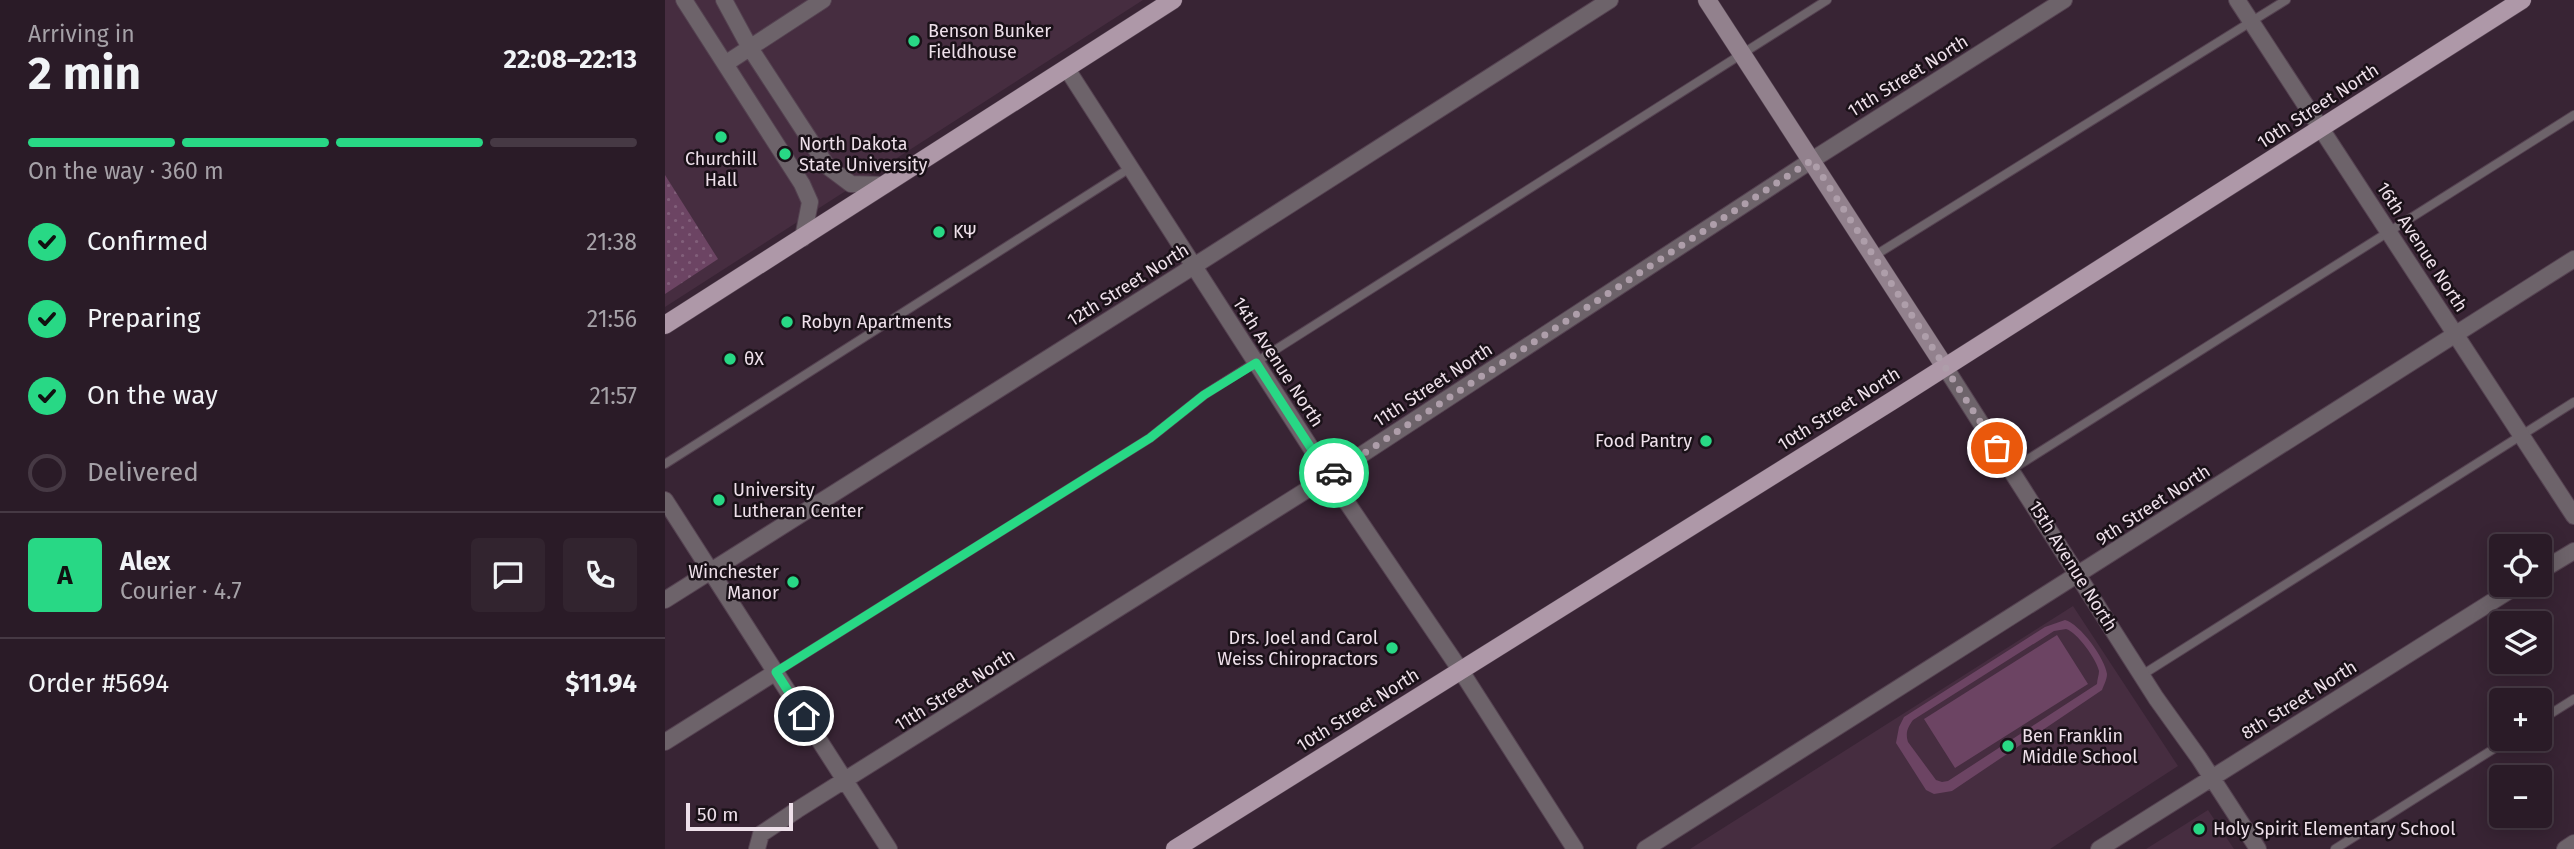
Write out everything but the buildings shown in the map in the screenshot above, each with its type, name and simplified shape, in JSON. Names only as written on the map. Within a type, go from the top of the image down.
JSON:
[{"type":"main road","points":[[665,325],[1173,0]]},
{"type":"main road","name":"10th Street North","points":[[1175,849],[1945,367],[2522,0]]},
{"type":"street","points":[[684,0],[802,184],[810,202],[803,238]]},
{"type":"street","points":[[724,0],[750,48],[827,166],[851,184],[885,185]]},
{"type":"street","points":[[725,64],[823,0]]},
{"type":"street","name":"12th Street North","points":[[665,600],[1194,267],[1610,0]]},
{"type":"street","name":"15th Avenue North","points":[[1706,0],[1812,160],[2142,675],[2258,849]]},
{"type":"street","name":"11th Street North","points":[[757,849],[761,834],[1329,476],[1812,160],[2064,0]]},
{"type":"street","name":"16th Avenue North","points":[[2237,0],[2574,516]]},
{"type":"street","name":"14th Avenue North","points":[[1067,69],[1329,476],[1461,671],[1575,849]]},
{"type":"street","name":"9th Street North","points":[[1645,849],[2574,259]]},
{"type":"street","points":[[665,500],[888,849]]},
{"type":"street","points":[[2552,564],[2574,551]]},
{"type":"street","name":"8th Street North","points":[[2099,849],[2499,597]]},
{"type":"street","points":[[665,742],[776,672]]},
{"type":"street","points":[[2565,849],[2574,843]]},
{"type":"lane","points":[[776,672],[1150,438],[1204,395],[1827,0]]},
{"type":"lane","points":[[1874,256],[2286,0]]},
{"type":"lane","points":[[2011,470],[2574,115]]},
{"type":"lane","points":[[665,464],[1131,168]]},
{"type":"lane","points":[[2142,675],[2574,402]]},
{"type":"lane","points":[[2552,713],[2574,699]]},
{"type":"lane","points":[[2335,849],[2490,751]]},
{"type":"shaded area","name":"North Dakota State University","points":[[665,0],[1143,0],[665,307]]},
{"type":"shaded area","points":[[665,175],[718,259],[665,294]]},
{"type":"shaded area","name":"Ben Franklin Middle School","points":[[2073,606],[2178,766],[2050,849],[1690,849]]},
{"type":"shaded area","points":[[2065,620],[2078,628],[2097,651],[2105,667],[2107,676],[2102,690],[1952,791],[1934,794],[1926,790],[1896,743],[1904,717],[2045,627]],"holes":[[[2054,631],[2070,631],[2095,660],[2099,671],[2097,684],[1948,781],[1936,780],[1908,742],[1907,730],[1913,720]]]},
{"type":"shaded area","points":[[2057,635],[2088,684],[1955,768],[1924,719]]},
{"type":"shaded area","name":"Holy Spirit Elementary School","points":[[2208,810],[2234,849],[2146,849]]},
{"type":"way so far","points":[[1334,473],[1812,160],[1997,448]]},
{"type":"place","name":"Benson Bunker Fieldhouse","points":[[914,41]]},
{"type":"place","name":"Churchill Hall","points":[[721,137]]},
{"type":"place","name":"North Dakota State University","points":[[785,154]]},
{"type":"place","name":"ΚΨ","points":[[939,232]]},
{"type":"place","name":"Robyn Apartments","points":[[787,322]]},
{"type":"place","name":"θΧ","points":[[730,359]]},
{"type":"place","name":"Food Pantry","points":[[1706,441]]},
{"type":"place","name":"University Lutheran Center","points":[[719,500]]},
{"type":"place","name":"Winchester Manor","points":[[793,582]]},
{"type":"place","name":"Drs. Joel and Carol Weiss Chiropractors","points":[[1392,648]]},
{"type":"place","name":"Ben Franklin Middle School","points":[[2008,746]]},
{"type":"place","name":"Holy Spirit Elementary School","points":[[2199,829]]},
{"type":"route","points":[[804,716],[776,672],[1150,438],[1204,395],[1256,363],[1329,476],[1334,473]]}]
